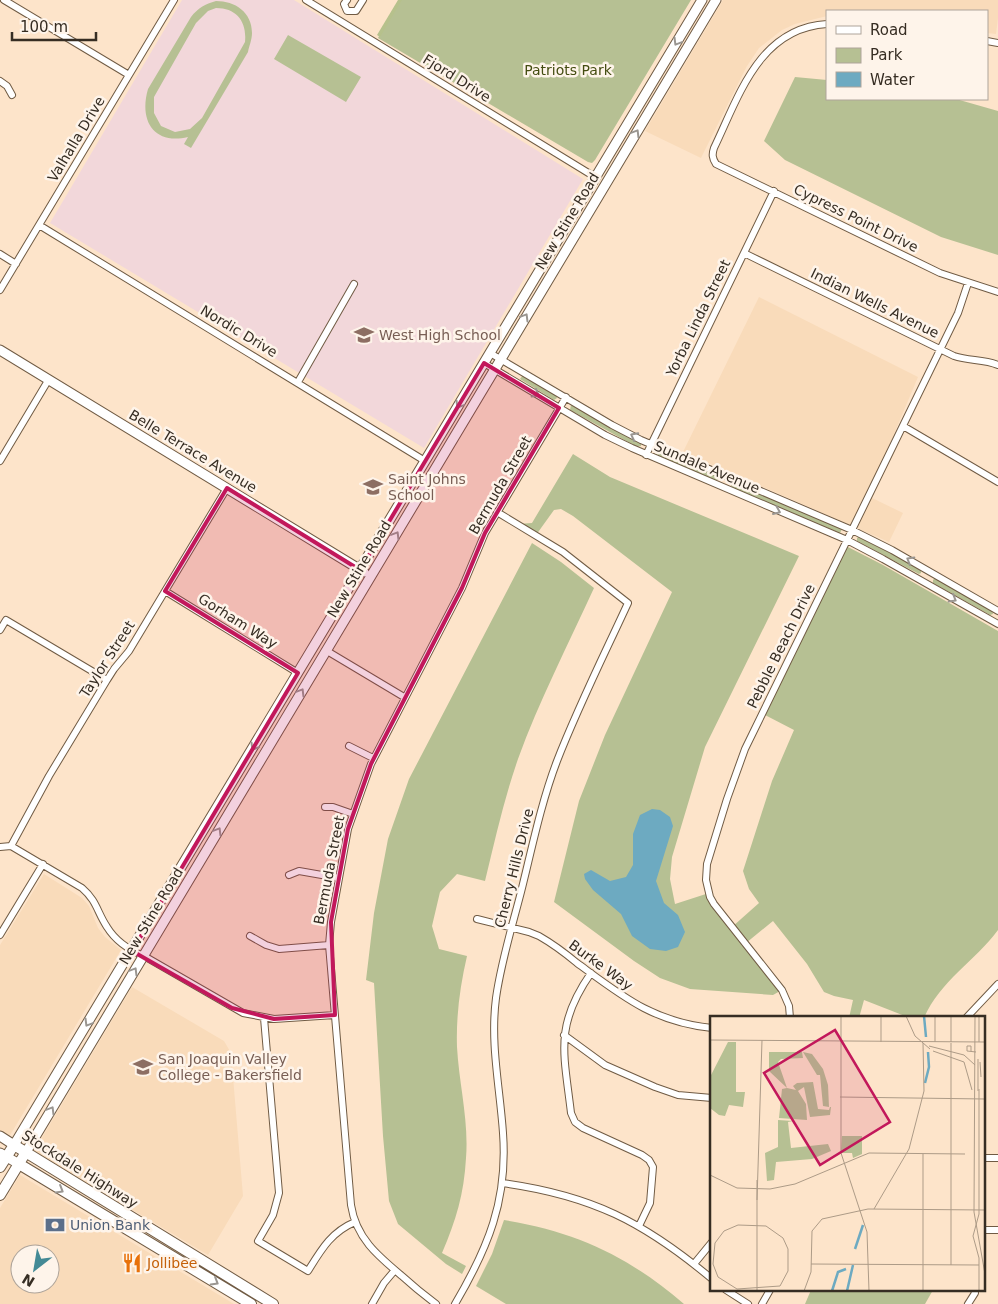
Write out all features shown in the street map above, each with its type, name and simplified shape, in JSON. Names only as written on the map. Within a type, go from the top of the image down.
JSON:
[{"type":"main road","name":"New Stine Road","points":[[14,1145],[702,0]]},
{"type":"main road","name":"New Stine Road","points":[[26,1152],[716,0]]},
{"type":"main road","points":[[610,176],[608,168],[616,151],[616,142]]},
{"type":"main road","points":[[580,226],[580,216],[598,185],[595,177]]},
{"type":"main road","name":"Belle Terrace Avenue","points":[[0,350],[371,576]]},
{"type":"main road","points":[[68,1055],[80,1062]]},
{"type":"main road","name":"Stockdale Highway","points":[[0,1136],[274,1304]]},
{"type":"main road","points":[[0,1167],[3,1155],[14,1145]]},
{"type":"main road","points":[[0,1195],[26,1152]]},
{"type":"main road","name":"Stockdale Highway","points":[[3,1155],[250,1304]]},
{"type":"street","points":[[4,0],[129,75]]},
{"type":"street","name":"Valhalla Drive","points":[[0,290],[174,0]]},
{"type":"street","name":"Fjord Drive","points":[[308,0],[595,177]]},
{"type":"street","points":[[347,0],[344,4],[348,11]]},
{"type":"street","points":[[348,11],[356,11],[363,0]]},
{"type":"street","points":[[341,22],[348,11]]},
{"type":"street","name":"Cypress Point Drive","points":[[826,24],[813,26],[791,34],[771,47],[763,55],[750,73],[712,154],[713,160],[716,164],[940,273],[998,292]]},
{"type":"street","points":[[0,81],[7,86],[12,95]]},
{"type":"street","name":"Yorba Linda Street","points":[[646,455],[774,191]]},
{"type":"street","name":"Nordic Drive","points":[[39,225],[425,461]]},
{"type":"street","name":"Indian Wells Avenue","points":[[744,253],[962,359],[998,365]]},
{"type":"street","points":[[0,254],[16,264]]},
{"type":"street","name":"Pebble Beach Drive","points":[[790,1016],[789,1006],[782,990],[710,897],[707,888],[706,872],[727,799],[745,749],[958,313],[968,283]]},
{"type":"street","points":[[298,382],[354,284]]},
{"type":"street","name":"Sundale Avenue","points":[[490,353],[614,426],[650,444],[852,530],[998,610]]},
{"type":"street","name":"Sundale Avenue","points":[[484,363],[605,435],[646,455],[847,540],[997,622]]},
{"type":"street","points":[[0,461],[2,451],[49,379]]},
{"type":"street","name":"Bermuda Street","points":[[436,1304],[368,1246],[355,1222],[329,945],[330,922],[348,829],[373,758],[462,588],[485,533],[566,397]]},
{"type":"street","points":[[903,426],[998,482]]},
{"type":"street","name":"Taylor Street","points":[[12,846],[49,776],[107,680],[129,651],[227,488]]},
{"type":"street","name":"Cherry Hills Drive","points":[[455,1304],[472,1275],[487,1243],[498,1209],[502,1183],[503,1132],[494,1025],[499,981],[540,813],[556,762],[628,603],[563,552],[497,512]]},
{"type":"street","points":[[925,583],[931,573]]},
{"type":"street","name":"Gorham Way","points":[[165,591],[298,673]]},
{"type":"street","points":[[0,630],[6,620],[107,680]]},
{"type":"street","points":[[326,651],[404,697]]},
{"type":"street","points":[[349,746],[373,758]]},
{"type":"street","points":[[325,807],[353,814]]},
{"type":"street","points":[[0,847],[12,846],[88,894],[97,906],[108,928],[132,951],[144,956],[232,1008],[264,1018],[285,1019],[335,1015]]},
{"type":"street","points":[[0,935],[43,864]]},
{"type":"street","points":[[289,875],[299,871],[339,878]]},
{"type":"street","name":"Burke Way","points":[[477,919],[529,932],[548,941],[624,998],[651,1013],[681,1023],[710,1028]]},
{"type":"street","points":[[250,936],[266,945],[279,949],[329,945]]},
{"type":"street","points":[[591,973],[574,1000],[566,1022],[564,1035],[564,1052],[571,1113],[574,1122],[583,1128],[649,1160],[653,1167],[650,1203],[639,1226]]},
{"type":"street","points":[[968,1016],[998,984]]},
{"type":"street","points":[[264,1018],[279,1192],[273,1215],[258,1241],[308,1271],[321,1249],[332,1236],[355,1222]]},
{"type":"street","points":[[564,1035],[605,1065],[655,1087],[678,1095],[710,1098]]},
{"type":"street","points":[[502,1183],[550,1191],[603,1208],[639,1226],[668,1244],[710,1277]]},
{"type":"street","points":[[694,1264],[710,1244]]},
{"type":"street","points":[[372,1304],[384,1283],[395,1270]]},
{"type":"street","points":[[729,1292],[748,1304]]},
{"type":"street","points":[[762,1304],[769,1292]]},
{"type":"street","points":[[968,1304],[975,1292]]},
{"type":"highlighted area","points":[[484,363],[559,408],[485,533],[462,588],[371,764],[348,829],[331,922],[335,1015],[274,1019],[232,1008],[132,951],[298,673],[165,591],[227,488],[360,570]]},
{"type":"shaded area","name":"West High School","points":[[182,0],[294,0],[583,179],[424,448],[50,223]]},
{"type":"shaded area","points":[[723,0],[998,0],[996,34],[988,33],[988,10],[826,10],[826,16],[795,24],[782,30],[759,48],[747,66],[701,158],[645,131]]},
{"type":"shaded area","points":[[759,297],[918,377],[868,496],[903,513],[889,542],[683,452]]},
{"type":"shaded area","points":[[44,874],[82,898],[89,906],[98,928],[105,937],[121,950],[9,1137],[0,1131],[0,945]]},
{"type":"shaded area","points":[[132,987],[224,1041],[231,1053],[243,1196],[208,1255],[34,1151]]},
{"type":"shaded area","points":[[20,1175],[234,1304],[0,1304],[0,1208]]},
{"type":"green space","points":[[398,0],[402,0],[380,37],[377,35]]},
{"type":"green space","name":"Patriots Park","points":[[400,0],[691,0],[592,163],[378,38]]},
{"type":"green space","points":[[216,1],[230,3],[246,14],[251,26],[252,38],[248,52],[191,148],[184,144],[188,137],[176,139],[166,137],[158,134],[152,128],[147,120],[146,100],[148,89],[191,17],[205,5]],"holes":[[[216,8],[235,13],[242,22],[245,42],[202,118],[190,129],[175,132],[161,126],[154,113],[154,97],[196,23],[208,11]]]},
{"type":"green space","points":[[288,35],[361,77],[346,102],[274,59]]},
{"type":"green space","points":[[795,77],[826,80],[826,100],[960,100],[998,111],[998,255],[941,237],[785,160],[764,141]]},
{"type":"green space","points":[[523,375],[556,395],[557,398],[554,400],[520,379]]},
{"type":"green space","points":[[571,405],[641,443],[641,446],[637,447],[570,410]]},
{"type":"green space","points":[[658,451],[718,476],[719,479],[716,481],[656,455],[655,453]]},
{"type":"green space","points":[[573,454],[610,477],[799,556],[705,747],[672,857],[670,879],[675,904],[709,893],[732,927],[759,903],[749,889],[743,871],[772,781],[794,730],[765,715],[846,546],[998,631],[998,930],[948,982],[925,1016],[905,1016],[864,1000],[860,1016],[849,1016],[853,1000],[824,992],[807,964],[773,921],[746,943],[782,990],[773,995],[690,989],[660,978],[554,902],[579,801],[605,735],[672,592],[573,516],[561,509],[554,510],[536,535],[518,524],[532,523]]},
{"type":"green space","points":[[734,483],[842,529],[840,533],[732,488],[731,485]]},
{"type":"green space","points":[[860,536],[921,570],[921,573],[919,574],[857,541],[857,538]]},
{"type":"green space","points":[[532,543],[561,562],[594,588],[526,737],[504,804],[485,881],[457,874],[440,892],[432,926],[439,949],[467,956],[462,979],[457,1024],[458,1061],[467,1144],[465,1171],[458,1207],[442,1253],[466,1266],[462,1274],[446,1264],[398,1224],[389,1201],[383,1136],[374,983],[366,980],[374,913],[388,839],[409,779]]},
{"type":"green space","points":[[935,578],[992,610],[993,614],[990,615],[933,583]]},
{"type":"green space","points":[[504,1220],[555,1231],[600,1248],[643,1272],[684,1304],[506,1304],[476,1286],[492,1254]]},
{"type":"green space","points":[[810,1292],[932,1292],[925,1304],[805,1304]]},
{"type":"water","points":[[652,809],[660,810],[670,817],[673,826],[656,881],[664,903],[678,915],[685,932],[678,947],[666,951],[650,949],[632,936],[621,914],[593,890],[585,879],[584,874],[591,870],[610,881],[626,877],[633,865],[633,834],[640,815]]},
{"type":"place","name":"West High School","points":[[364,335]]},
{"type":"place","name":"Saint Johns School","points":[[373,487]]},
{"type":"place","name":"San Joaquin Valley College - Bakersfield","points":[[143,1067]]},
{"type":"place","name":"Union Bank","points":[[55,1225]]},
{"type":"place","name":"Jollibee","points":[[132,1263]]}]
